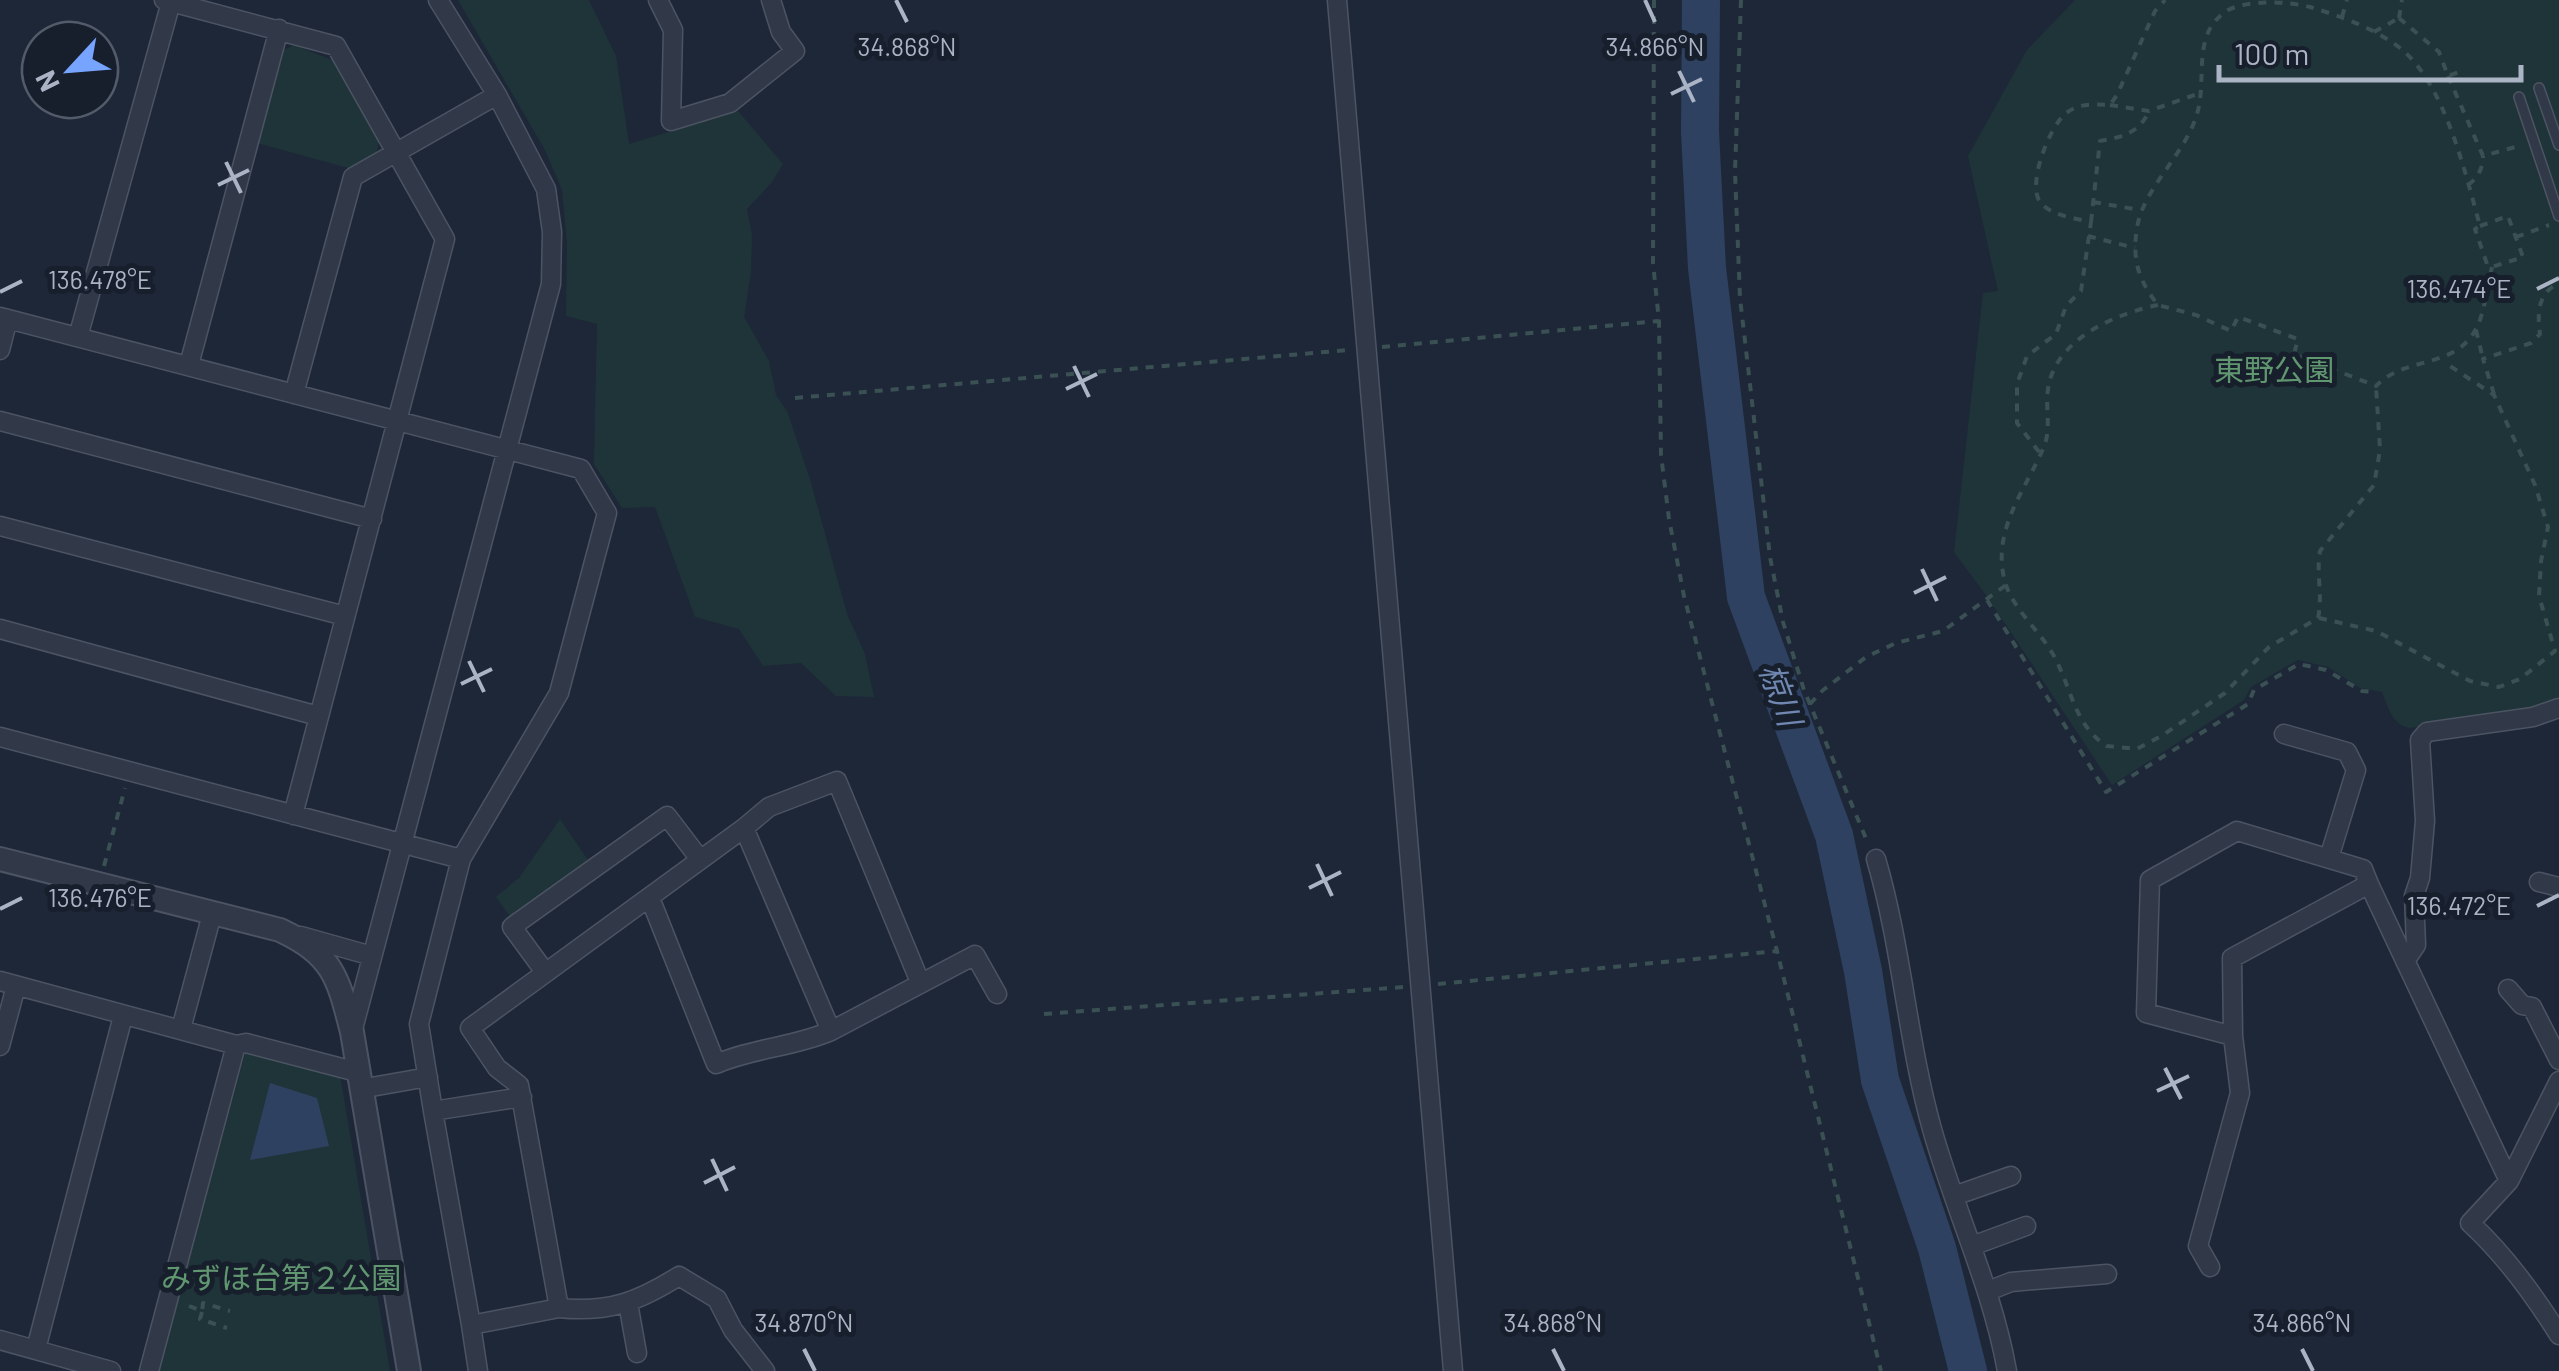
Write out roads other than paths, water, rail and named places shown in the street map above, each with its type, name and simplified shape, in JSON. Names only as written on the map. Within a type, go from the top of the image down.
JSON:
[{"type":"street","points":[[352,1032],[546,310],[552,271],[546,189],[497,95],[438,0]]},
{"type":"street","points":[[658,0],[673,30],[671,120],[730,103],[795,51],[781,32],[771,0]]},
{"type":"street","points":[[1338,0],[1454,1371]]},
{"type":"street","points":[[78,337],[167,1],[336,46],[445,239],[292,815]]},
{"type":"street","points":[[189,365],[279,29]]},
{"type":"street","points":[[294,394],[353,177],[497,95]]},
{"type":"street","points":[[0,350],[4,318],[398,419],[581,469],[607,513],[559,693],[462,859],[419,1024],[478,1371]]},
{"type":"street","points":[[0,421],[372,519]]},
{"type":"street","points":[[0,526],[344,616]]},
{"type":"street","points":[[0,629],[318,716]]},
{"type":"street","points":[[2405,961],[2416,945],[2414,896],[2420,878],[2425,822],[2420,740],[2427,732],[2533,718],[2559,708]]},
{"type":"street","points":[[2284,734],[2347,752],[2356,770],[2329,858]]},
{"type":"street","points":[[0,736],[462,859]]},
{"type":"street","points":[[559,1308],[519,1085],[497,1068],[470,1028],[769,807],[837,781],[920,982]]},
{"type":"street","points":[[545,972],[512,927],[520,921],[666,816],[699,858]]},
{"type":"street","points":[[744,828],[831,1031]]},
{"type":"street","points":[[2233,1036],[2146,1013],[2150,880],[2237,831],[2363,869],[2509,1181]]},
{"type":"street","points":[[1876,858],[1891,911],[1926,1107],[1988,1291],[2007,1371]]},
{"type":"street","points":[[0,859],[372,956]]},
{"type":"street","points":[[2540,882],[2559,887]]},
{"type":"street","points":[[2210,1267],[2198,1246],[2240,1094],[2233,1036],[2232,958],[2368,884]]},
{"type":"street","points":[[650,898],[716,1064],[736,1055],[815,1038],[975,956],[997,994]]},
{"type":"street","points":[[181,1029],[212,914]]},
{"type":"street","points":[[280,930],[308,943],[334,973],[352,1032],[409,1371]]},
{"type":"street","points":[[0,1046],[8,983],[236,1045],[246,1043],[359,1081],[428,1077]]},
{"type":"street","points":[[2508,989],[2522,1005],[2532,1007],[2559,1060]]},
{"type":"street","points":[[36,1350],[123,1016]]},
{"type":"street","points":[[149,1371],[236,1045]]},
{"type":"street","points":[[2559,1081],[2509,1181],[2470,1223],[2540,1305],[2559,1335]]},
{"type":"street","points":[[433,1111],[522,1097]]},
{"type":"street","points":[[1954,1196],[2011,1176]]},
{"type":"street","points":[[1972,1246],[2026,1226]]},
{"type":"street","points":[[1988,1291],[2011,1282],[2107,1274]]},
{"type":"street","points":[[470,1325],[559,1308],[588,1311],[628,1303],[642,1299],[679,1276],[717,1299],[733,1330],[765,1371]]},
{"type":"street","points":[[628,1303],[638,1353]]},
{"type":"street","points":[[0,1340],[111,1371]]},
{"type":"lane","points":[[2539,88],[2559,145]]},
{"type":"lane","points":[[2518,97],[2559,219]]},
{"type":"water","points":[[270,1083],[317,1098],[329,1146],[250,1160]]},
{"type":"waterway","name":"椋川","points":[[1701,0],[1700,132],[1707,268],[1746,597],[1834,835],[1863,971],[1880,1080],[1937,1248],[1968,1371]]},
{"type":"park label","name":"東野公園","points":[[2274,369]]},
{"type":"park label","name":"みずほ台第２公園","points":[[281,1277]]}]
